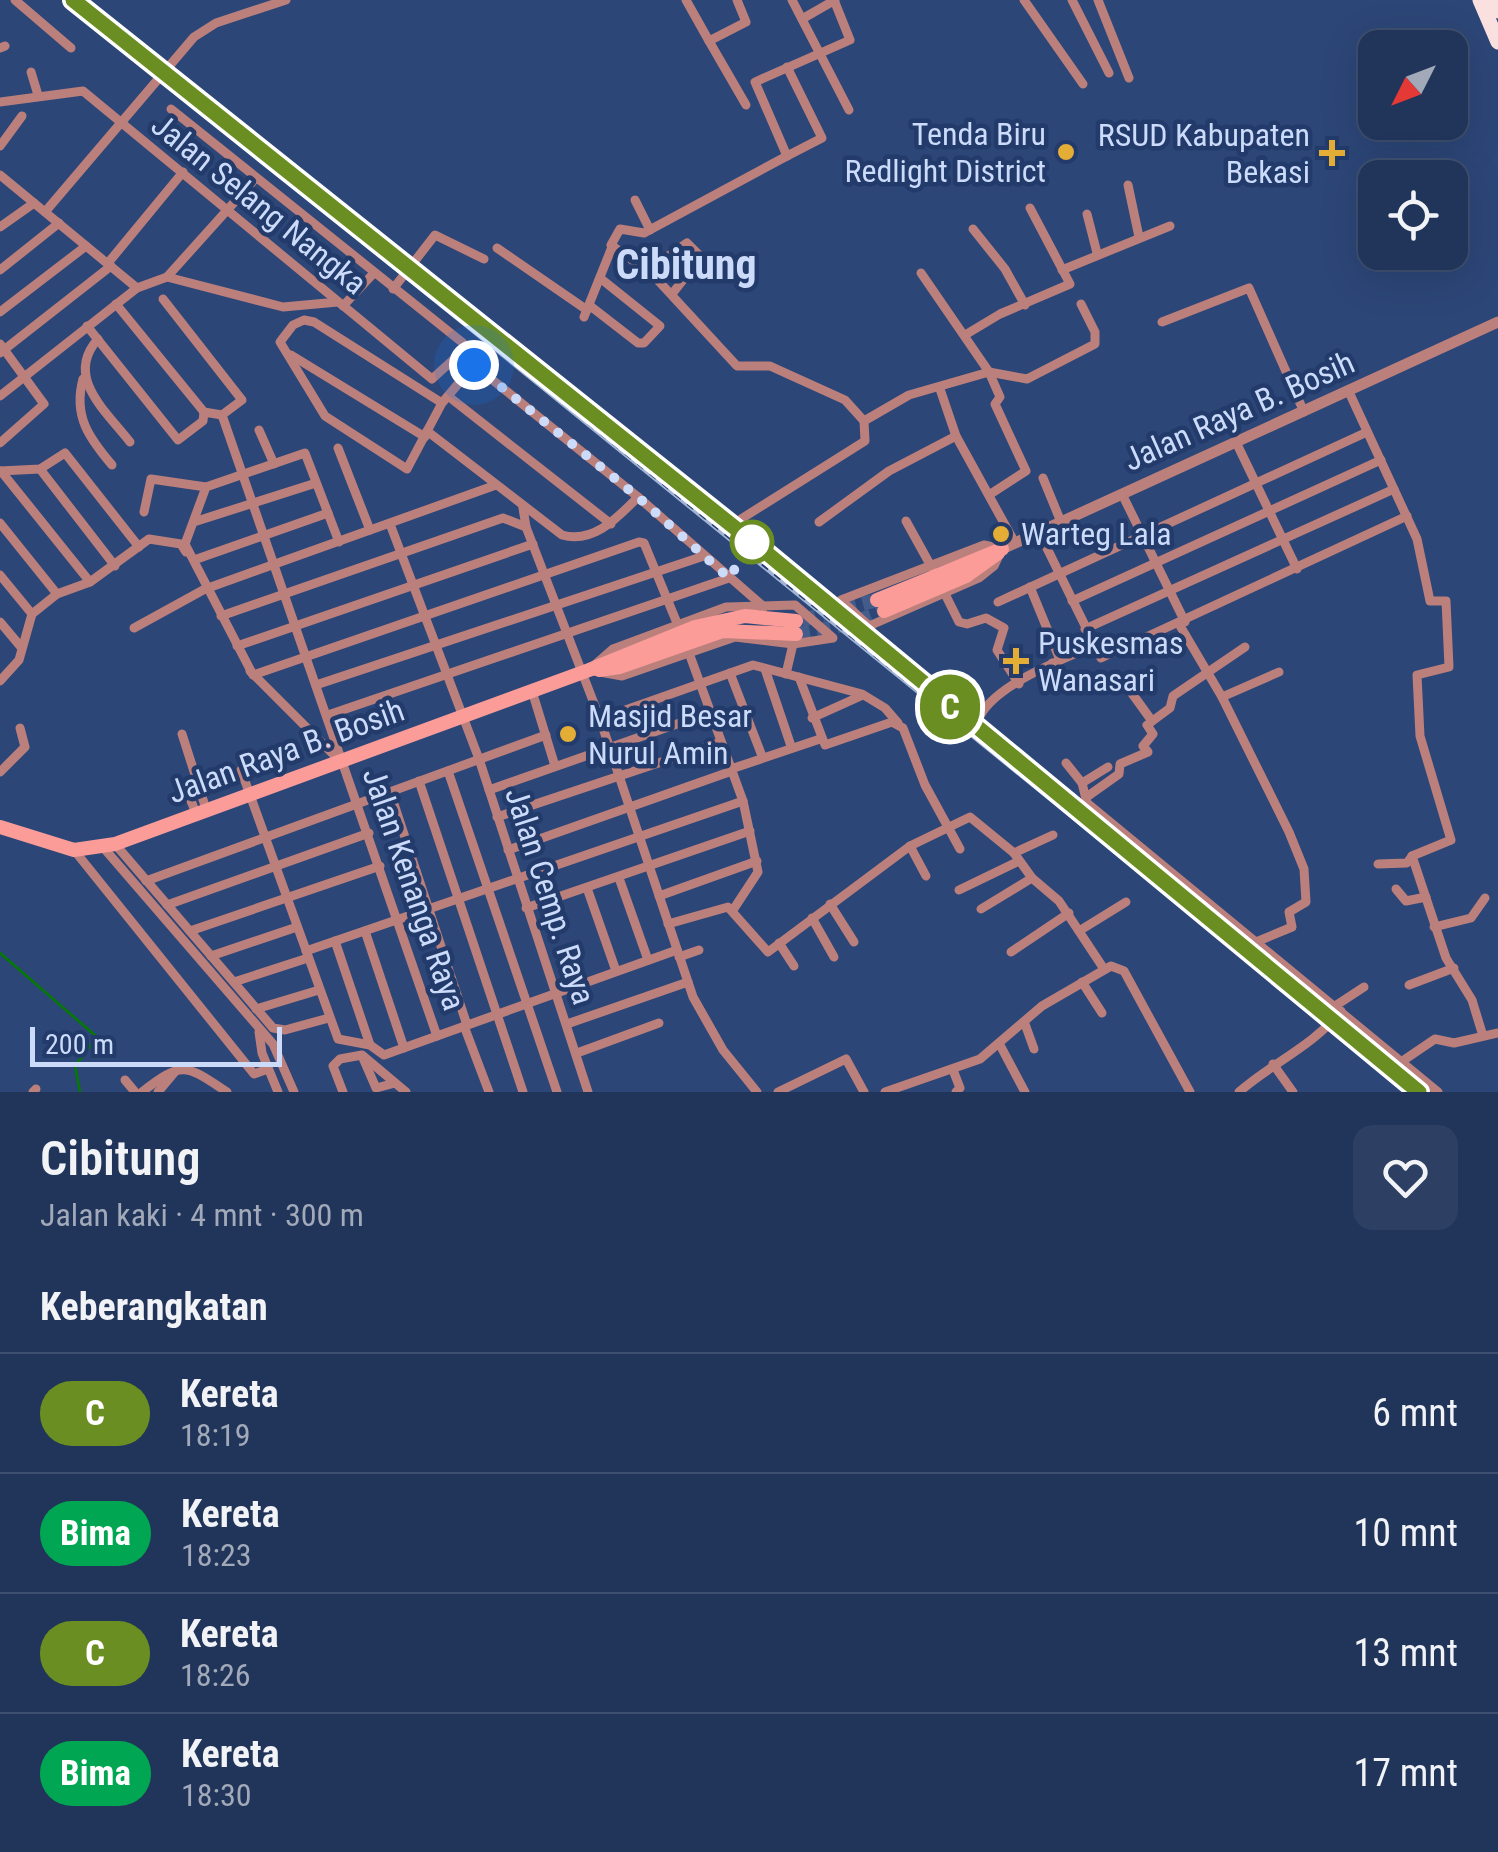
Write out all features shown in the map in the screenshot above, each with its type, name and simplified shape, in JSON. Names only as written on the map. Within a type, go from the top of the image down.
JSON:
[{"type":"highway","points":[[1480,0],[1498,42]]},
{"type":"highway","points":[[1493,0],[1498,11]]},
{"type":"main road","points":[[881,606],[966,576],[1009,546]]},
{"type":"main road","points":[[586,672],[618,655],[720,619],[795,633]]},
{"type":"main road","name":"Jalan Raya B. Bosih","points":[[0,827],[74,850],[108,845],[586,672]]},
{"type":"street","points":[[15,0],[70,48]]},
{"type":"street","points":[[45,212],[194,37],[216,23],[286,0]]},
{"type":"street","points":[[686,0],[746,105]]},
{"type":"street","points":[[709,41],[746,22],[736,0]]},
{"type":"street","points":[[792,0],[848,110]]},
{"type":"street","points":[[787,156],[755,84],[851,38],[834,0],[802,19]]},
{"type":"street","points":[[1024,0],[1083,84]]},
{"type":"street","points":[[1072,0],[1109,73]]},
{"type":"street","points":[[1098,0],[1129,78]]},
{"type":"street","points":[[586,311],[612,247],[612,238],[620,230],[639,234],[650,230],[822,138],[787,67]]},
{"type":"street","points":[[31,72],[38,95]]},
{"type":"street","points":[[0,89],[3,101]]},
{"type":"street","name":"Jalan Selang Nangka","points":[[3,101],[78,89],[432,379],[466,348]]},
{"type":"street","points":[[171,109],[466,348],[474,365],[638,497],[764,607]]},
{"type":"street","points":[[0,146],[22,116]]},
{"type":"street","points":[[0,442],[43,408],[44,401],[1,349],[109,264],[182,172]]},
{"type":"street","points":[[0,396],[137,288],[167,277],[256,178]]},
{"type":"street","points":[[3,182],[34,202],[137,288]]},
{"type":"street","points":[[1128,185],[1139,237]]},
{"type":"street","points":[[635,200],[650,230]]},
{"type":"street","points":[[0,228],[34,202]]},
{"type":"street","points":[[965,335],[1070,284],[1030,208]]},
{"type":"street","points":[[1088,214],[1096,253]]},
{"type":"street","points":[[0,270],[59,224]]},
{"type":"street","points":[[1062,270],[1170,226]]},
{"type":"street","points":[[972,229],[1025,305]]},
{"type":"street","points":[[392,289],[436,235],[484,259]]},
{"type":"street","points":[[653,275],[658,264],[688,243],[693,247],[701,258],[672,294]]},
{"type":"street","points":[[0,312],[86,246]]},
{"type":"street","points":[[612,247],[653,275],[736,366],[770,366],[845,400],[864,421],[864,440],[741,519]]},
{"type":"street","points":[[497,248],[586,311],[644,343],[660,326],[600,278]]},
{"type":"street","points":[[921,273],[989,372],[1000,397],[995,404],[1026,471],[992,494]]},
{"type":"street","points":[[167,277],[283,307],[340,304],[373,274]]},
{"type":"street","points":[[1162,322],[1249,288],[1304,412]]},
{"type":"street","points":[[116,304],[204,412],[222,414],[242,400],[163,299]]},
{"type":"street","points":[[864,421],[909,395],[989,372],[1027,379],[1095,344],[1095,332],[1082,304]]},
{"type":"street","points":[[611,524],[445,399],[314,322],[304,320],[292,325],[280,346],[288,353],[426,434],[548,527],[573,538],[611,524],[638,497]]},
{"type":"street","name":"Jalan Raya B. Bosih","points":[[1009,546],[987,573],[869,626],[841,600],[984,546],[1009,546],[1498,322]]},
{"type":"street","points":[[87,326],[174,440],[202,421],[204,412]]},
{"type":"street","points":[[98,339],[87,350],[78,400],[84,426],[112,465]]},
{"type":"street","points":[[288,353],[328,419],[404,468],[445,399],[474,365]]},
{"type":"street","points":[[84,377],[130,442]]},
{"type":"street","points":[[940,389],[956,436],[992,494],[1009,546]]},
{"type":"street","points":[[1348,392],[1417,539],[1430,601],[1446,601],[1450,633],[1449,667],[1417,675],[1416,706],[1451,840],[1412,856],[1407,863],[1378,864]]},
{"type":"street","name":"Jalan Kenanga Raya","points":[[222,414],[240,477],[328,715],[436,1036]]},
{"type":"street","points":[[259,430],[274,464]]},
{"type":"street","points":[[998,602],[1368,432]]},
{"type":"street","points":[[820,522],[889,471],[956,436]]},
{"type":"street","points":[[1236,442],[1297,569]]},
{"type":"street","points":[[338,448],[370,530]]},
{"type":"street","points":[[1,471],[40,468],[65,453],[139,547]]},
{"type":"street","points":[[144,512],[150,478],[206,488],[305,453],[339,542]]},
{"type":"street","points":[[1072,600],[1380,460]]},
{"type":"street","points":[[40,468],[115,566]]},
{"type":"street","points":[[1,471],[90,582]]},
{"type":"street","points":[[1043,478],[1061,522]]},
{"type":"street","points":[[197,521],[316,483]]},
{"type":"street","points":[[134,628],[207,589],[496,485]]},
{"type":"street","points":[[183,541],[197,521],[206,488]]},
{"type":"street","points":[[1085,629],[1394,489]]},
{"type":"street","points":[[1122,494],[1171,592],[1182,623],[1289,832],[1306,880],[1306,902],[1289,912],[1292,928],[1256,942]]},
{"type":"street","points":[[524,508],[526,527],[586,672],[688,982],[723,1050],[758,1092]]},
{"type":"street","points":[[194,560],[328,513]]},
{"type":"street","points":[[1039,532],[1100,658],[1407,516]]},
{"type":"street","points":[[221,616],[503,518],[526,527]]},
{"type":"street","points":[[906,521],[932,568]]},
{"type":"street","points":[[0,524],[57,594]]},
{"type":"street","name":"Jalan Cemp. Raya","points":[[390,524],[479,759],[588,1092]]},
{"type":"street","points":[[0,681],[19,660],[32,614],[57,594],[90,582],[155,538],[183,541]]},
{"type":"street","points":[[183,541],[233,648],[253,674],[342,760]]},
{"type":"street","points":[[183,541],[253,674]]},
{"type":"street","points":[[253,674],[546,577],[639,542],[644,543],[677,623]]},
{"type":"street","points":[[236,646],[533,544]]},
{"type":"street","points":[[316,685],[704,556]]},
{"type":"street","points":[[0,574],[32,614]]},
{"type":"street","points":[[328,715],[729,578]]},
{"type":"street","points":[[1030,587],[1061,678],[1053,682],[1056,688]]},
{"type":"street","points":[[945,594],[960,622],[986,618],[1004,628],[997,650],[1019,684]]},
{"type":"street","name":"Jalan Raya B. Bosih","points":[[794,604],[833,638],[795,633],[735,637],[622,676],[586,672],[613,649],[726,607],[794,604]]},
{"type":"street","points":[[0,622],[21,648]]},
{"type":"street","points":[[786,674],[795,633]]},
{"type":"street","points":[[980,716],[1019,684],[1056,661],[1093,646]]},
{"type":"street","points":[[1088,796],[1119,774],[1120,764],[1148,752],[1144,746],[1153,734],[1146,725],[1170,708],[1174,696],[1246,647]]},
{"type":"street","points":[[668,924],[731,909],[756,879],[756,861],[742,801],[689,653]]},
{"type":"street","points":[[600,719],[747,665],[863,695],[885,708],[898,724],[960,849]]},
{"type":"street","points":[[765,670],[791,746]]},
{"type":"street","points":[[1222,697],[1279,672]]},
{"type":"street","points":[[730,673],[762,756]]},
{"type":"street","points":[[799,677],[822,742]]},
{"type":"street","points":[[532,691],[555,766]]},
{"type":"street","points":[[1131,692],[1152,721]]},
{"type":"street","points":[[812,718],[863,695]]},
{"type":"street","points":[[488,790],[710,712]]},
{"type":"street","points":[[508,850],[791,746],[898,724]]},
{"type":"street","points":[[0,772],[24,747],[20,728]]},
{"type":"street","points":[[182,734],[201,811]]},
{"type":"street","points":[[146,881],[546,735]]},
{"type":"street","points":[[498,817],[722,742]]},
{"type":"street","points":[[1066,763],[1082,782],[1087,803],[1438,1092]]},
{"type":"street","points":[[1082,782],[1108,767]]},
{"type":"street","points":[[240,770],[338,1040],[370,1046],[384,1055],[648,960],[699,950]]},
{"type":"street","points":[[448,770],[557,1092]]},
{"type":"street","points":[[419,781],[523,1092]]},
{"type":"street","points":[[184,784],[201,811]]},
{"type":"street","points":[[390,792],[489,1092]]},
{"type":"street","points":[[234,982],[335,941],[742,801]]},
{"type":"street","points":[[731,909],[762,950],[768,952],[910,846],[947,825],[972,817],[1068,913],[1104,968]]},
{"type":"street","points":[[526,908],[750,831]]},
{"type":"street","points":[[168,905],[368,833]]},
{"type":"street","points":[[959,890],[1053,835]]},
{"type":"street","points":[[108,845],[168,905],[278,1031],[329,1018]]},
{"type":"street","points":[[108,845],[259,1032],[276,1047],[294,1092]]},
{"type":"street","points":[[910,846],[926,876]]},
{"type":"street","points":[[74,850],[254,1074],[268,1068]]},
{"type":"street","points":[[1412,856],[1434,927],[1484,1036]]},
{"type":"street","points":[[659,896],[756,861]]},
{"type":"street","points":[[190,931],[380,866]]},
{"type":"street","points":[[619,878],[648,960]]},
{"type":"street","points":[[981,908],[1032,878]]},
{"type":"street","points":[[587,888],[616,971]]},
{"type":"street","points":[[1396,890],[1406,900],[1426,897]]},
{"type":"street","points":[[1434,927],[1471,918],[1484,898]]},
{"type":"street","points":[[1079,930],[1126,902]]},
{"type":"street","points":[[830,904],[854,942]]},
{"type":"street","points":[[1011,952],[1068,913]]},
{"type":"street","points":[[812,918],[834,957]]},
{"type":"street","points":[[212,956],[297,927]]},
{"type":"street","points":[[365,931],[404,1048]]},
{"type":"street","points":[[335,941],[370,1046]]},
{"type":"street","points":[[779,944],[794,966]]},
{"type":"street","points":[[885,1092],[953,1070],[1000,1044],[1042,1006],[1104,968],[1124,971],[1190,1092]]},
{"type":"street","points":[[1409,985],[1454,968]]},
{"type":"street","points":[[566,1024],[688,982]]},
{"type":"street","points":[[1082,982],[1102,1013]]},
{"type":"street","points":[[1239,1092],[1273,1064],[1305,1046],[1338,1008],[1364,987]]},
{"type":"street","points":[[256,1009],[319,990]]},
{"type":"street","points":[[576,1054],[659,1023]]},
{"type":"street","points":[[1025,1024],[1034,1049]]},
{"type":"street","points":[[259,1032],[278,1092]]},
{"type":"street","points":[[1401,1062],[1436,1038],[1454,1043],[1498,1033]]},
{"type":"street","points":[[1000,1044],[1025,1092]]},
{"type":"street","points":[[362,1054],[376,1088],[395,1083]]},
{"type":"street","points":[[362,1054],[406,1092]]},
{"type":"street","points":[[342,1092],[333,1066],[340,1058],[362,1054]]},
{"type":"street","points":[[778,1092],[846,1059],[864,1092]]},
{"type":"street","points":[[1273,1064],[1293,1092]]},
{"type":"street","points":[[158,1092],[174,1078],[178,1068]]},
{"type":"street","points":[[124,1080],[138,1092],[178,1068],[193,1068],[227,1092]]},
{"type":"street","points":[[953,1070],[960,1086],[956,1092]]},
{"type":"street","points":[[204,1092],[213,1084]]},
{"type":"waterway","points":[[0,953],[97,1037],[75,1066],[80,1092]]},
{"type":"tunnel","points":[[802,620],[877,600]]},
{"type":"tunnel","points":[[796,634],[849,624],[884,611]]},
{"type":"railway","points":[[66,0],[1413,1092]]},
{"type":"train","name":"C","points":[[73,0],[396,262],[769,555],[1419,1092]]},
{"type":"place","name":"Tenda Biru Redlight District","points":[[1066,152]]},
{"type":"place","name":"RSUD Kabupaten Bekasi","points":[[1332,153]]},
{"type":"place","name":"Warteg Lala","points":[[1001,534]]},
{"type":"place","name":"Puskesmas Wanasari","points":[[1016,661]]},
{"type":"place","name":"Masjid Besar Nurul Amin","points":[[568,734]]},
{"type":"district","name":"Cibitung","points":[[686,264]]},
{"type":"route","points":[[474,365],[638,497],[729,578],[752,542]]}]
